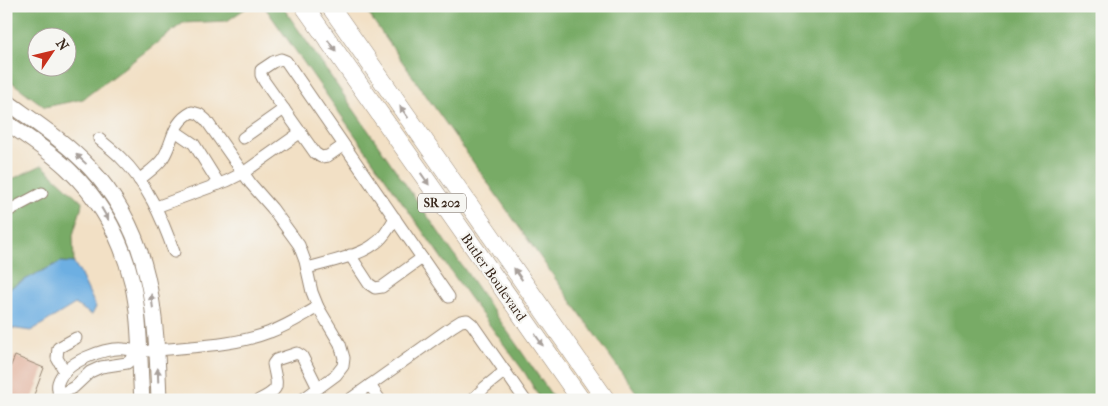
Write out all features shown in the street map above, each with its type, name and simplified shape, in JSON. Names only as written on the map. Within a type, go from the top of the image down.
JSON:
[{"type":"highway","name":"Butler Boulevard","points":[[304,6],[581,400]]},
{"type":"highway","name":"Butler Boulevard","points":[[330,6],[606,400]]},
{"type":"main road","points":[[6,101],[66,145],[83,161],[100,179],[119,206],[135,235],[145,267],[152,300],[158,350],[159,400]]},
{"type":"main road","points":[[6,122],[69,170],[100,207],[123,250],[132,283],[137,315],[142,400]]},
{"type":"street","points":[[344,145],[328,156],[321,157],[315,153],[261,75],[261,70],[280,59],[286,61],[449,297]]},
{"type":"street","points":[[243,138],[284,109]]},
{"type":"street","points":[[139,180],[156,167],[163,158],[178,125],[184,116],[192,112],[199,114],[206,120],[243,173],[272,208],[299,246],[306,260],[312,292],[318,307],[340,344],[344,358],[342,366],[336,375],[302,400]]},
{"type":"street","points":[[175,131],[194,144],[219,184]]},
{"type":"street","points":[[156,207],[219,184],[243,173],[301,132]]},
{"type":"street","points":[[99,140],[121,158],[152,199],[174,252]]},
{"type":"street","points":[[6,212],[42,193]]},
{"type":"street","points":[[307,268],[350,256],[373,246],[386,233],[396,218]]},
{"type":"street","points":[[350,256],[375,288],[382,286],[422,258]]},
{"type":"street","points":[[60,398],[58,384],[65,372],[83,359],[99,352],[123,348],[140,352],[198,347],[244,340],[270,332],[318,307]]},
{"type":"street","points":[[349,400],[453,326],[467,320],[472,324],[525,400]]},
{"type":"street","points":[[65,372],[57,358],[58,348],[76,338]]},
{"type":"street","points":[[99,352],[102,367]]},
{"type":"street","points":[[60,398],[90,372],[102,367],[127,363],[140,352]]},
{"type":"street","points":[[259,400],[276,390],[273,364],[276,360],[297,353],[302,356],[318,388]]},
{"type":"street","points":[[472,400],[505,371]]},
{"type":"street","points":[[370,385],[380,400]]},
{"type":"green space","points":[[6,6],[249,6],[227,21],[183,23],[83,99],[45,107],[6,78]]},
{"type":"green space","points":[[264,6],[282,6],[555,400],[541,400],[525,373],[469,297]]},
{"type":"green space","points":[[363,6],[1102,6],[1102,400],[641,400]]},
{"type":"green space","points":[[42,165],[82,202],[73,235],[74,263],[61,262],[6,290],[6,182]]},
{"type":"water","points":[[61,262],[74,263],[79,271],[96,307],[92,315],[75,304],[31,331],[10,328],[6,331],[6,290]]},
{"type":"building","points":[[15,356],[44,368],[32,400],[6,400],[6,377]]}]
